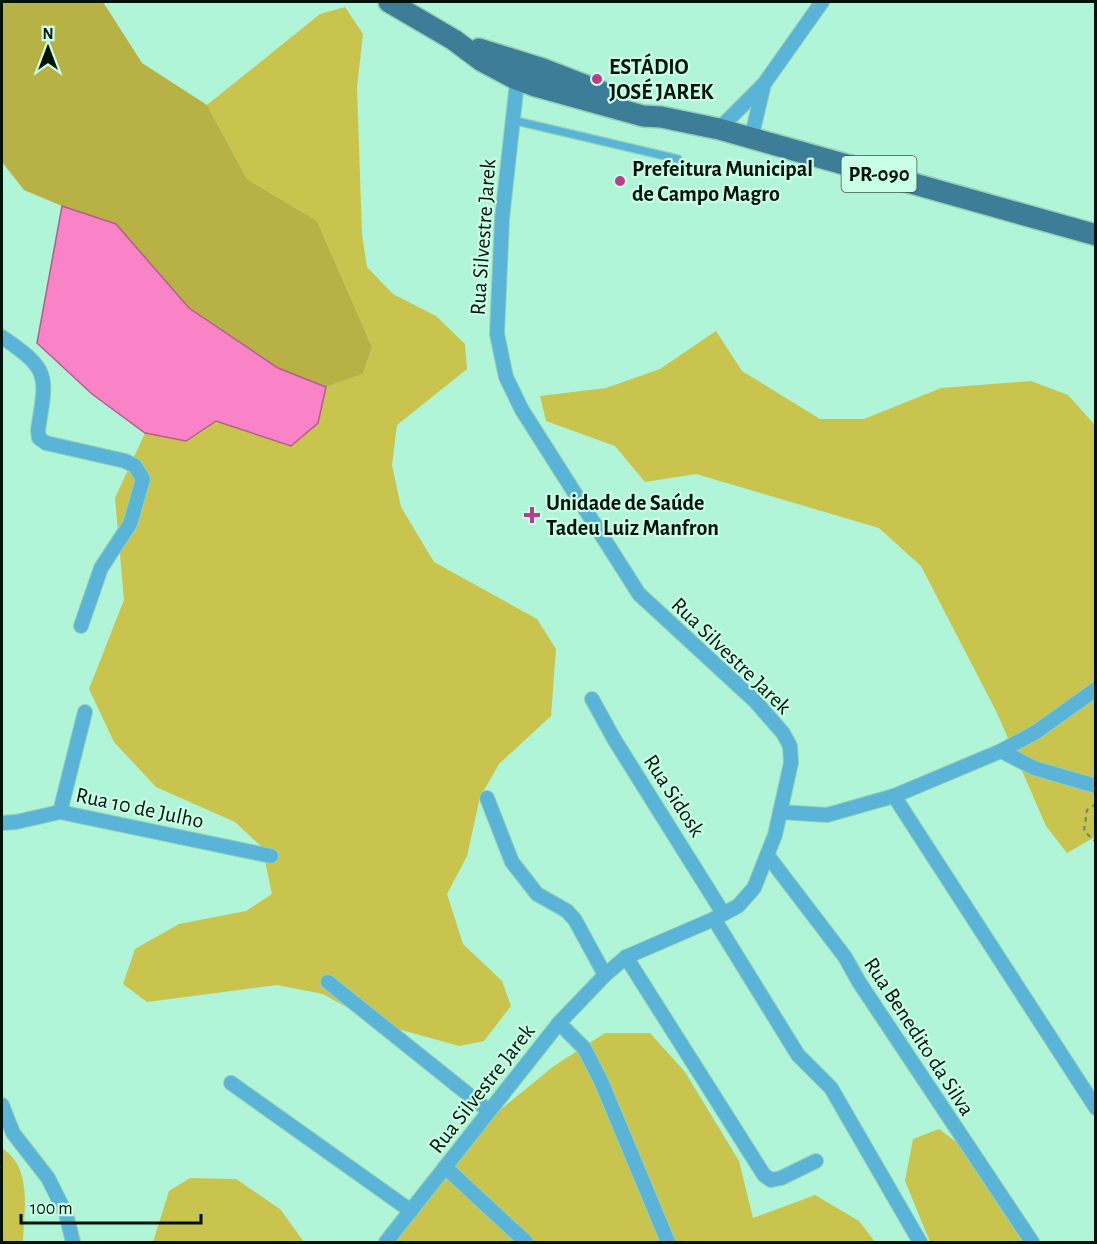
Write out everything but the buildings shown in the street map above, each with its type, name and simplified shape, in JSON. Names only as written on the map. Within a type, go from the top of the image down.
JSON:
[{"type":"main road","name":"PR-090","points":[[389,2],[454,40],[467,51],[625,112],[719,129],[1095,236]]},
{"type":"street","points":[[719,129],[764,84],[822,2]]},
{"type":"street","points":[[512,116],[529,74]]},
{"type":"street","name":"Rua Silvestre Jarek","points":[[386,1242],[559,1023],[605,975],[626,957],[738,906],[754,888],[768,855],[791,763],[789,746],[783,733],[755,701],[639,594],[522,410],[506,377],[496,334],[502,219],[512,116],[529,74]]},
{"type":"street","points":[[751,139],[764,84]]},
{"type":"street","points":[[2,337],[27,355],[40,370],[45,386],[38,430],[39,438],[46,443],[124,461],[135,466],[143,479],[130,524],[101,568],[81,626]]},
{"type":"street","points":[[780,812],[827,815],[894,796],[1002,751],[1036,732],[1095,689]]},
{"type":"street","name":"Rua Sidosk","points":[[592,699],[798,1055],[831,1088],[920,1242]]},
{"type":"street","points":[[60,812],[85,712]]},
{"type":"street","points":[[1002,751],[1034,768],[1095,786]]},
{"type":"street","points":[[894,796],[1095,1108]]},
{"type":"street","points":[[487,798],[512,862],[537,894],[567,911],[575,920],[605,975]]},
{"type":"street","name":"Rua 10 de Julho","points":[[2,823],[60,812],[271,856]]},
{"type":"street","name":"Rua Benedito da Silva","points":[[768,855],[845,957],[859,982],[1032,1242]]},
{"type":"street","points":[[626,957],[764,1175],[771,1180],[781,1178],[816,1161]]},
{"type":"street","points":[[328,982],[489,1111]]},
{"type":"street","points":[[559,1023],[584,1048],[601,1081],[668,1242]]},
{"type":"street","points":[[231,1083],[411,1211]]},
{"type":"street","points":[[2,1105],[13,1132],[48,1178],[66,1214],[73,1242]]},
{"type":"street","points":[[445,1167],[526,1242]]},
{"type":"lane","points":[[512,116],[678,159]]},
{"type":"path","points":[[1095,804],[1087,810],[1084,831],[1095,842]]},
{"type":"shaded area","points":[[2,2],[103,2],[142,63],[207,105],[247,179],[317,221],[372,347],[363,374],[326,387],[278,368],[189,308],[116,224],[62,206],[24,190],[2,162]]},
{"type":"shaded area","points":[[345,7],[363,34],[357,87],[362,235],[367,267],[393,294],[436,316],[465,344],[467,369],[397,425],[392,465],[401,507],[434,562],[537,619],[556,649],[551,716],[499,764],[480,797],[467,856],[447,894],[463,944],[502,981],[511,1006],[484,1041],[459,1046],[373,1022],[323,994],[277,985],[147,1002],[123,984],[135,949],[179,924],[246,911],[272,894],[262,847],[235,822],[156,787],[114,742],[89,689],[124,600],[115,498],[145,433],[186,441],[216,421],[291,446],[318,423],[326,387],[363,374],[372,347],[317,221],[247,179],[207,105],[320,14]]},
{"type":"shaded area","points":[[62,206],[116,224],[189,308],[278,368],[326,387],[318,423],[291,446],[216,421],[186,441],[145,433],[92,394],[37,343]]},
{"type":"shaded area","points":[[716,331],[742,371],[820,419],[864,419],[941,388],[1031,381],[1068,395],[1095,425],[1095,837],[1067,853],[1046,826],[997,713],[921,566],[879,528],[696,474],[645,482],[615,446],[546,421],[540,396],[606,388],[660,369]]},
{"type":"shaded area","points":[[605,1033],[650,1033],[685,1072],[739,1161],[753,1218],[815,1195],[859,1221],[875,1242],[388,1242],[484,1123],[554,1066]]},
{"type":"shaded area","points":[[939,1129],[959,1144],[1023,1242],[930,1242],[905,1181],[913,1139]]},
{"type":"shaded area","points":[[2,1148],[12,1157],[23,1178],[25,1204],[23,1242],[2,1242]]},
{"type":"shaded area","points":[[190,1178],[236,1179],[280,1209],[304,1242],[153,1242],[169,1191]]},
{"type":"place","name":"ESTÁDIO JOSÉ JAREK","points":[[597,79]]},
{"type":"place","name":"Prefeitura Municipal de Campo Magro","points":[[620,181]]},
{"type":"place","name":"Unidade de Saúde Tadeu Luiz Manfron","points":[[532,515]]}]
